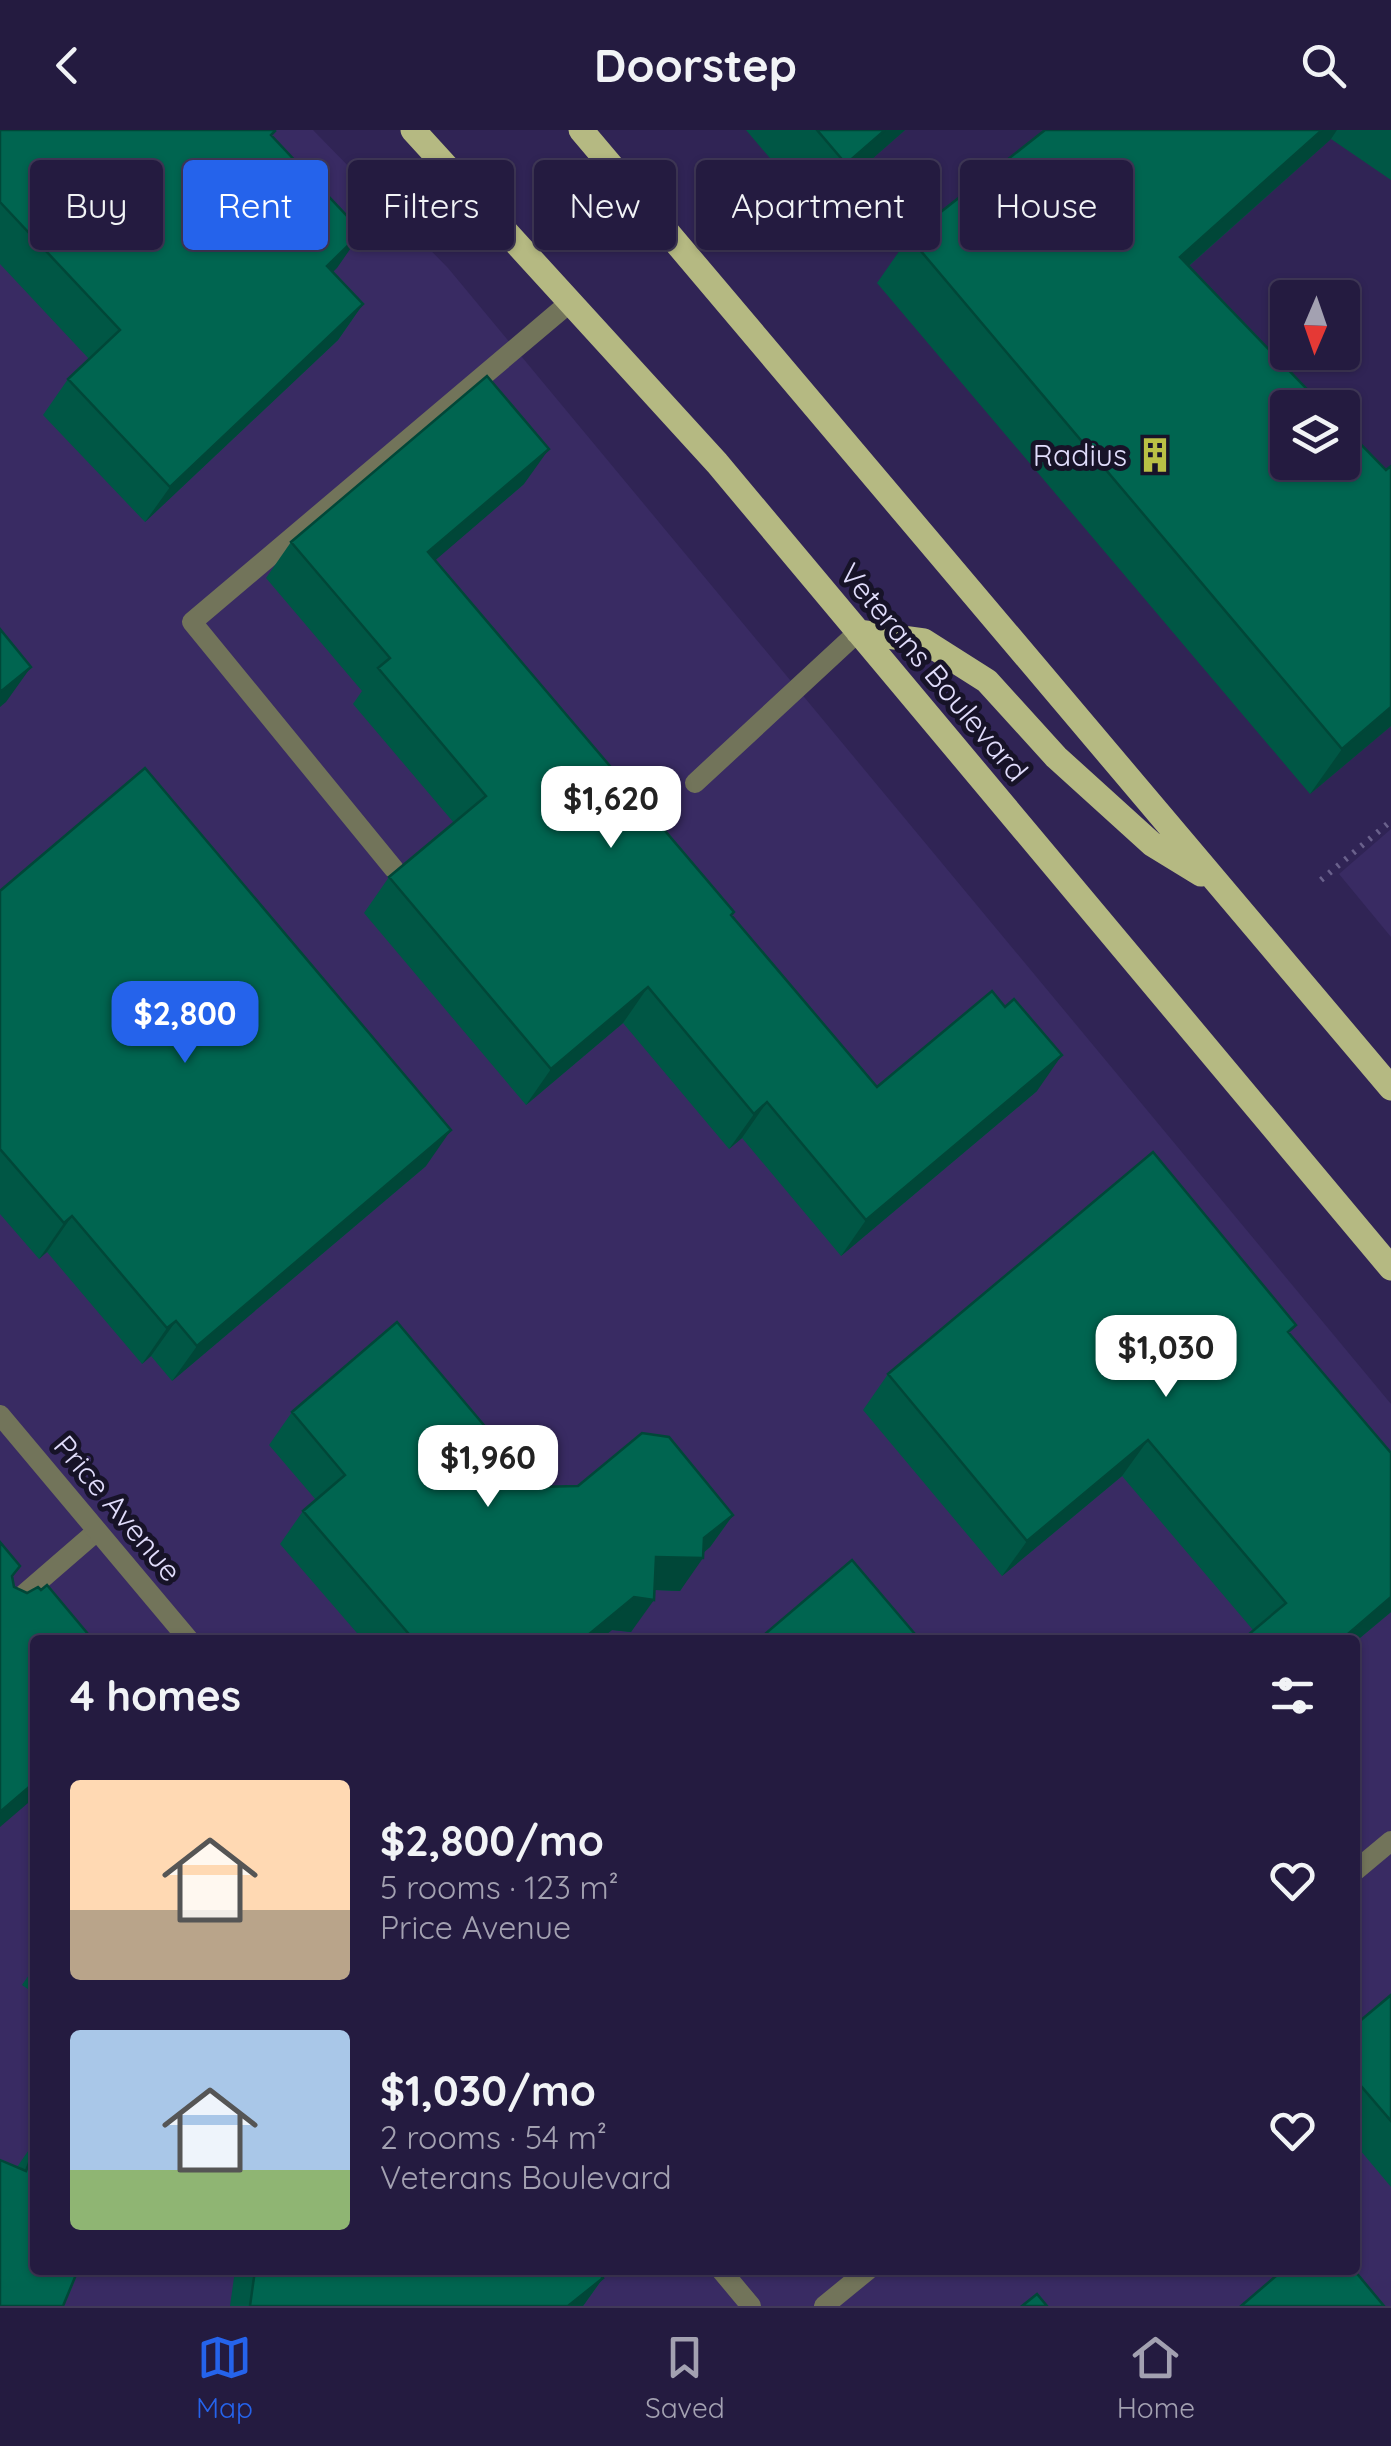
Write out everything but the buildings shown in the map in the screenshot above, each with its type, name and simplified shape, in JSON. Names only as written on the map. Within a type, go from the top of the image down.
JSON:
[{"type":"main road","name":"Veterans Boulevard","points":[[413,130],[540,267],[568,304],[678,419],[1391,1268]]},
{"type":"main road","points":[[582,130],[1391,1088]]},
{"type":"main road","points":[[858,632],[924,641],[987,681],[1056,757],[1152,844],[1222,888]]},
{"type":"street","points":[[394,869],[192,622],[568,304]]},
{"type":"street","points":[[695,783],[858,632]]},
{"type":"street","name":"Price Avenue","points":[[0,1415],[186,1635]]},
{"type":"street","points":[[0,1615],[97,1531]]},
{"type":"street","points":[[1360,1866],[1391,1841]]},
{"type":"street","points":[[725,2275],[752,2306]]},
{"type":"street","points":[[824,2306],[862,2275]]},
{"type":"path","points":[[1322,880],[1391,821]]},
{"type":"shaded area","points":[[0,130],[313,130],[348,166],[348,250],[430,250],[448,268],[1391,1404],[1391,2306],[0,2306]]},
{"type":"shaded area","points":[[1391,829],[1391,937],[1339,874]]},
{"type":"place","name":"Radius","points":[[1155,455]]}]
